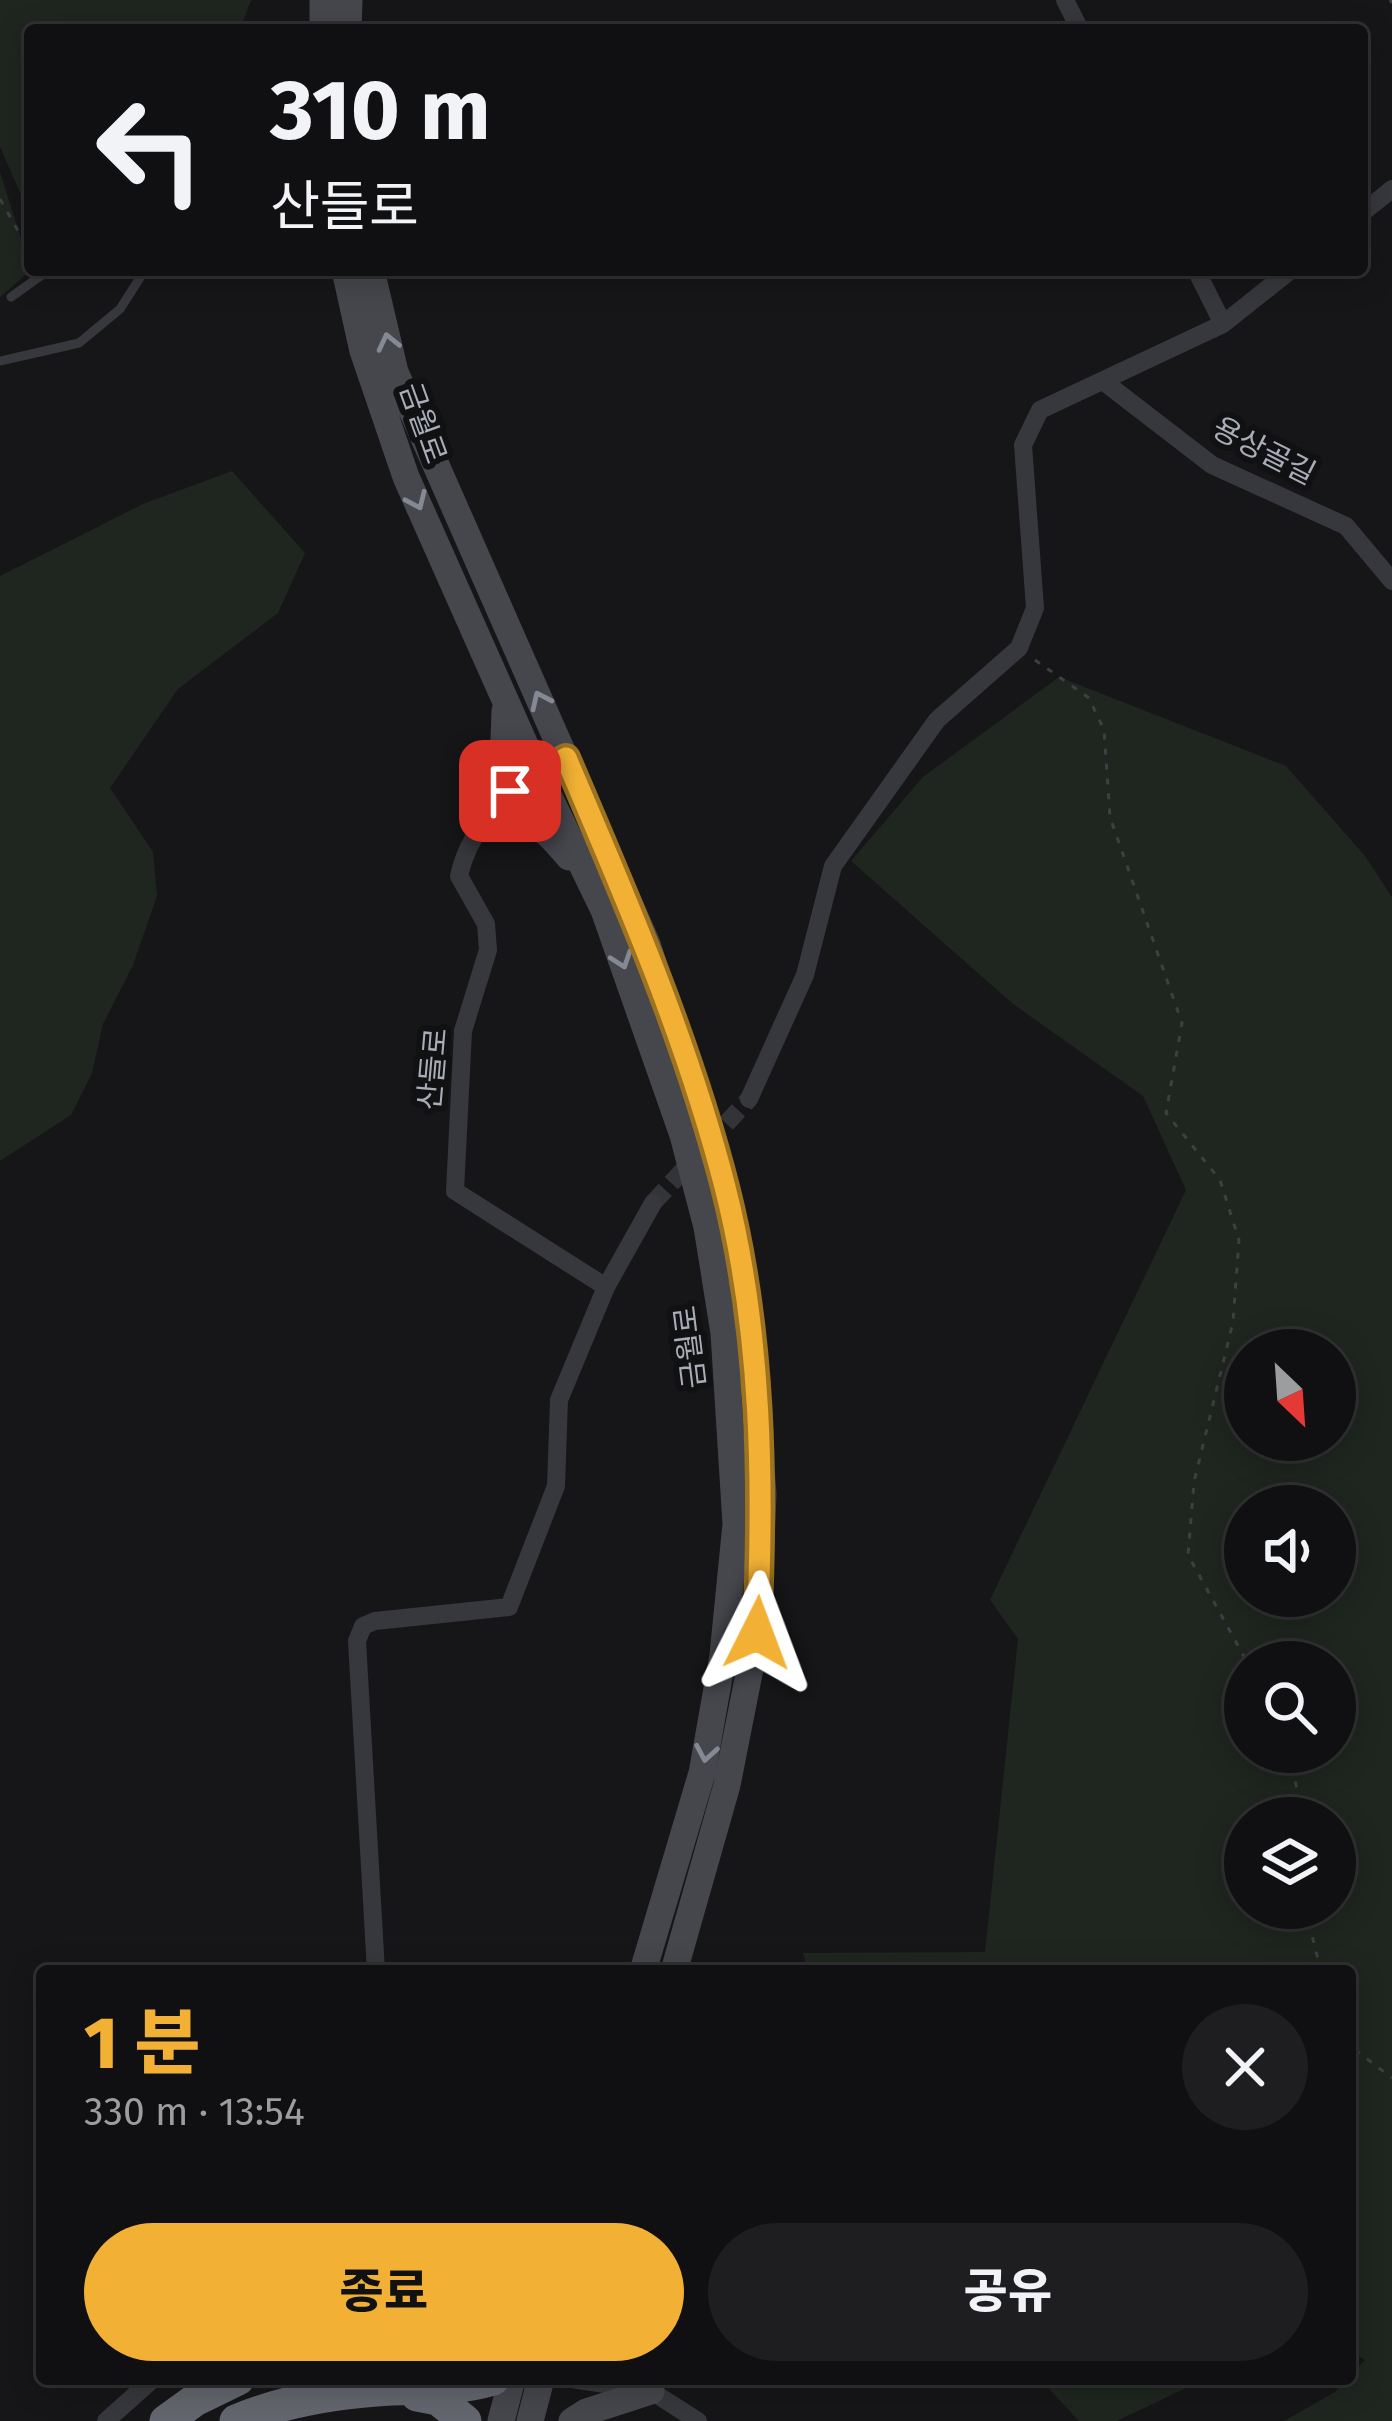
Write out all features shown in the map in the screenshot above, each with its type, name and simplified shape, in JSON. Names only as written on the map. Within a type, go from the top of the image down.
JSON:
[{"type":"highway","points":[[166,2421],[226,2385]]},
{"type":"highway","points":[[236,2421],[266,2408],[323,2395],[471,2385]]},
{"type":"highway","points":[[392,2389],[438,2399],[465,2421]]},
{"type":"main road","points":[[327,23],[349,0]]},
{"type":"main road","name":"금월로","points":[[346,276],[363,351],[406,477],[538,774],[596,888],[682,1135],[707,1227],[724,1334],[736,1525],[723,1655],[702,1773],[645,1965]]},
{"type":"main road","name":"금월로","points":[[372,276],[394,372],[646,944],[725,1187],[749,1318],[763,1494],[757,1633],[727,1785],[676,1965]]},
{"type":"main road","points":[[506,700],[504,740],[482,826],[511,818],[538,822],[596,888]]},
{"type":"main road","points":[[501,2421],[510,2385]]},
{"type":"main road","points":[[530,2421],[539,2385]]},
{"type":"main road","points":[[572,2421],[646,2385]]},
{"type":"street","points":[[1368,208],[1392,189]]},
{"type":"street","points":[[1199,276],[1223,324]]},
{"type":"street","points":[[749,1099],[805,975],[833,866],[938,720],[1019,648],[1035,608],[1023,445],[1040,410],[1223,324],[1283,276]]},
{"type":"street","name":"용상골길","points":[[1102,381],[1212,465],[1346,526],[1392,581]]},
{"type":"street","name":"산들로","points":[[566,758],[510,791],[465,850],[459,876],[485,924],[488,950],[463,1030],[455,1191],[607,1287]]},
{"type":"street","points":[[376,1965],[357,1641],[363,1626],[375,1621],[509,1607],[556,1486],[559,1400],[607,1287],[653,1203]]},
{"type":"street","points":[[106,2421],[146,2385]]},
{"type":"street","points":[[646,2385],[698,2421]]},
{"type":"lane","points":[[11,297],[41,276]]},
{"type":"lane","points":[[0,361],[79,343],[119,309],[141,276]]},
{"type":"path","points":[[0,200],[24,242]]},
{"type":"path","points":[[1019,648],[1089,698],[1104,730],[1110,817],[1182,1023],[1166,1113],[1220,1180],[1239,1240],[1233,1322],[1194,1482],[1188,1555],[1235,1641]]},
{"type":"path","points":[[1310,1929],[1319,1965]]},
{"type":"path","points":[[1356,2048],[1392,2078]]},
{"type":"shaded area","points":[[0,0],[251,0],[242,24],[24,24],[24,201],[0,147]]},
{"type":"shaded area","points":[[0,172],[24,248],[24,276],[0,297]]},
{"type":"shaded area","points":[[232,471],[305,553],[278,613],[178,689],[110,788],[153,852],[157,896],[133,965],[103,1024],[92,1073],[71,1115],[0,1161],[0,576],[143,504]]},
{"type":"shaded area","points":[[1059,677],[1286,766],[1365,856],[1392,897],[1392,2421],[1284,2421],[1342,2385],[1356,2385],[1356,2370],[1365,2360],[1356,2355],[1356,1965],[806,1965],[803,1953],[985,1952],[1018,1639],[990,1600],[1186,1190],[1143,1096],[1013,1004],[851,861],[923,777]]},
{"type":"shaded area","points":[[1046,2385],[1192,2385],[1117,2421],[1079,2421]]},
{"type":"tunnel","points":[[653,1203],[749,1099]]},
{"type":"route","points":[[510,791],[566,758],[646,944],[725,1187],[749,1318],[757,1402],[763,1494],[757,1633]]}]
